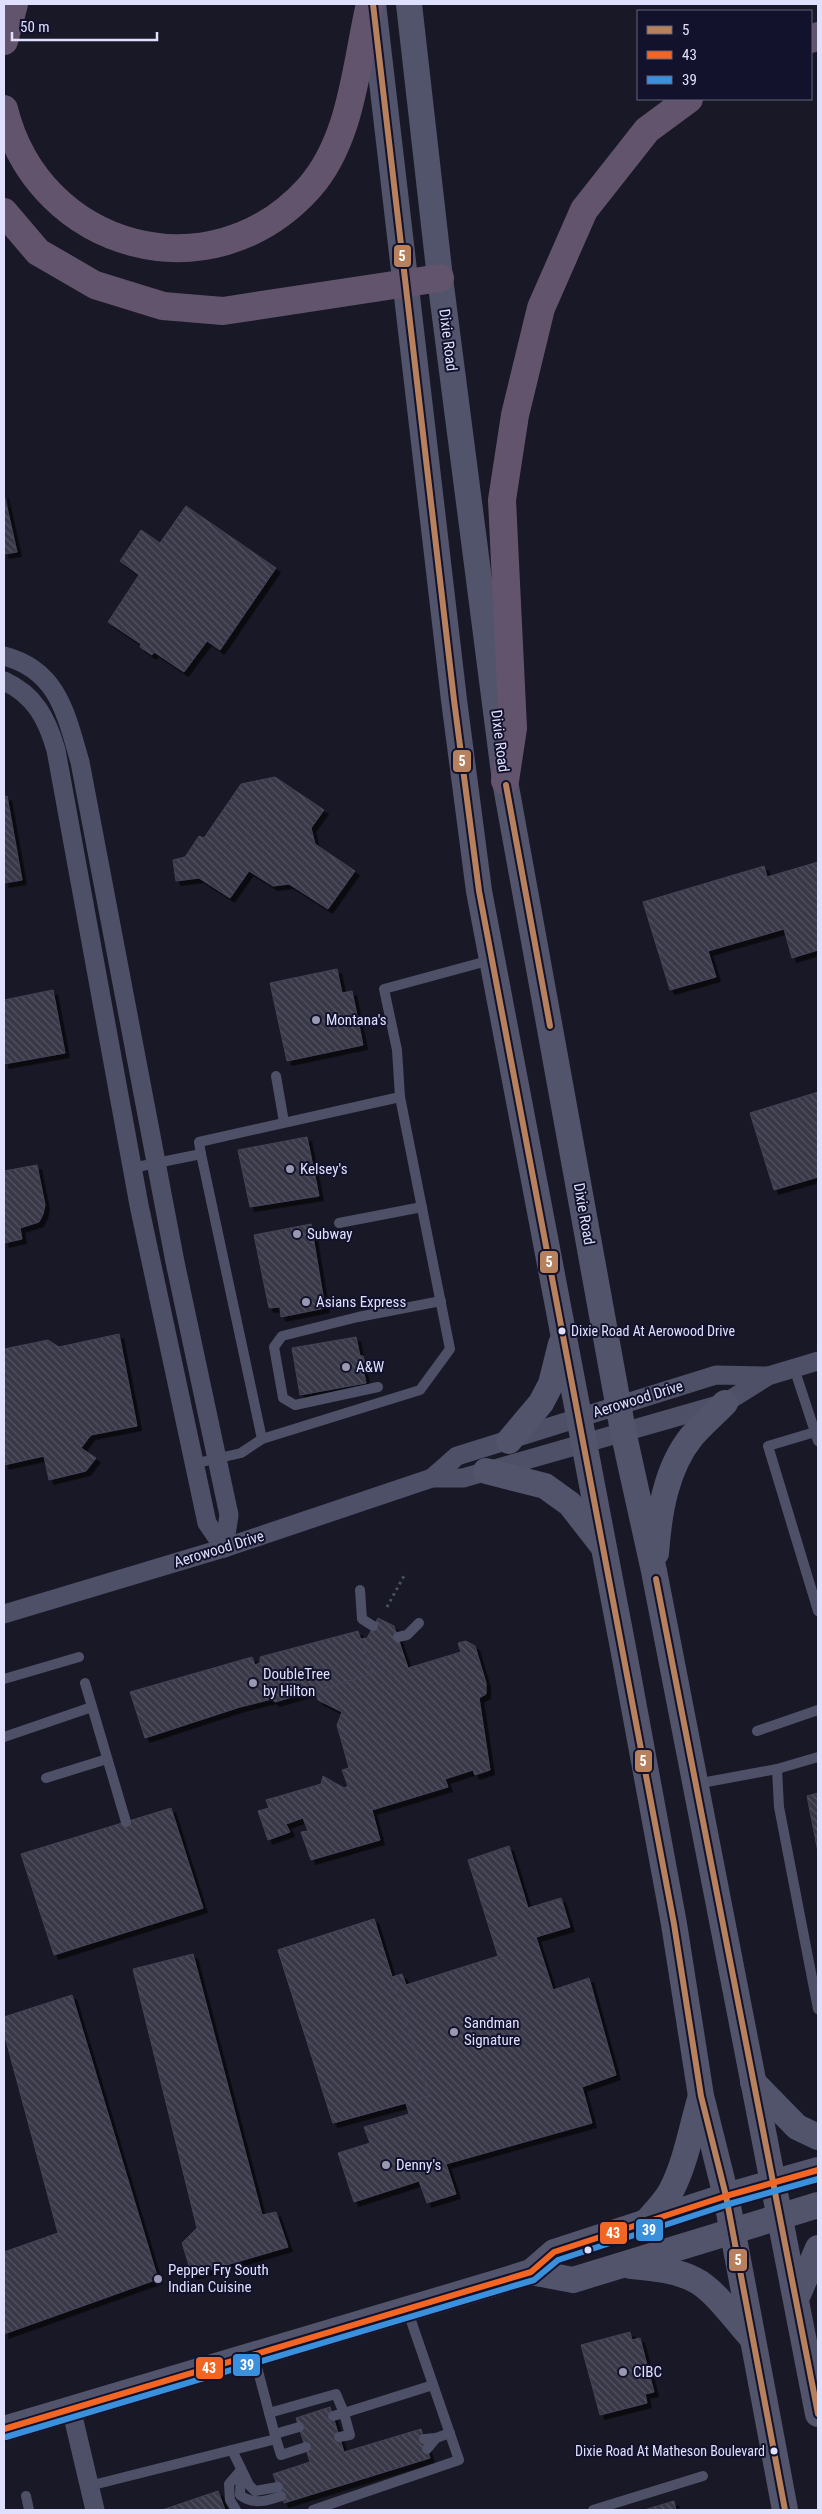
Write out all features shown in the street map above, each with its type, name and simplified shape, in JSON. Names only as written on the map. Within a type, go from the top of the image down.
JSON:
[{"type":"highway","points":[[4,41],[14,4]]},
{"type":"highway","points":[[4,110],[21,155],[32,173],[58,203],[93,226],[129,242],[167,248],[192,248],[236,238],[255,231],[275,219],[309,188],[322,170],[344,126],[372,4]]},
{"type":"highway","points":[[505,781],[513,728],[502,500],[515,415],[541,308],[584,210],[647,130],[688,100]]},
{"type":"highway","points":[[4,212],[38,252],[95,285],[164,306],[223,310],[440,278]]},
{"type":"main road","points":[[372,4],[479,891],[564,1333],[578,1418],[605,1548],[674,1924],[701,2096],[726,2196],[785,2510]]},
{"type":"main road","name":"Dixie Road","points":[[409,4],[440,278],[505,781],[618,1405],[654,1571],[773,2184],[797,2297],[818,2414]]},
{"type":"main road","points":[[509,1441],[538,1410],[551,1384],[564,1333]]},
{"type":"main road","points":[[654,1571],[660,1520],[674,1464],[692,1437],[725,1403]]},
{"type":"main road","points":[[486,1471],[545,1486],[570,1504],[605,1548]]},
{"type":"main road","points":[[753,2082],[797,2127],[818,2137]]},
{"type":"main road","points":[[647,2221],[670,2192],[680,2169],[701,2096]]},
{"type":"main road","points":[[4,2429],[531,2272],[554,2252],[726,2196],[818,2170]]},
{"type":"main road","points":[[531,2272],[573,2280],[818,2205]]},
{"type":"main road","points":[[797,2297],[818,2248]]},
{"type":"main road","points":[[622,2265],[662,2269],[695,2280],[708,2290],[752,2338]]},
{"type":"street","points":[[4,656],[33,668],[52,686],[62,707],[80,762],[132,1168],[193,1464],[207,1523],[224,1548]]},
{"type":"street","points":[[4,681],[26,694],[44,715],[51,732],[107,968],[156,1162],[229,1515],[224,1548]]},
{"type":"street","name":"Aerowood Drive","points":[[4,1614],[224,1548],[432,1478],[463,1478],[725,1403],[768,1376],[818,1360]]},
{"type":"street","name":"Aerowood Drive","points":[[432,1478],[457,1456],[716,1375],[768,1376]]},
{"type":"street","points":[[71,2408],[95,2510]]},
{"type":"lane","points":[[59,765],[80,762]]},
{"type":"lane","points":[[193,1464],[242,1453],[262,1440],[420,1390],[450,1349],[400,1097],[398,1050],[384,989],[492,960]]},
{"type":"lane","points":[[276,1076],[284,1122]]},
{"type":"lane","points":[[262,1440],[199,1142],[400,1097]]},
{"type":"lane","points":[[132,1168],[201,1154]]},
{"type":"lane","points":[[339,1223],[422,1207]]},
{"type":"lane","points":[[378,1387],[295,1405],[283,1398],[274,1347],[282,1336],[358,1317],[441,1301]]},
{"type":"lane","points":[[794,1368],[817,1437],[768,1446],[818,1611]]},
{"type":"lane","points":[[360,1590],[362,1619],[373,1626]]},
{"type":"lane","points":[[398,1636],[407,1635],[419,1623]]},
{"type":"lane","points":[[4,1679],[79,1658]]},
{"type":"lane","points":[[85,1682],[126,1822]]},
{"type":"lane","points":[[4,1736],[92,1707]]},
{"type":"lane","points":[[757,1731],[818,1710]]},
{"type":"lane","points":[[695,1784],[777,1769],[818,1757]]},
{"type":"lane","points":[[46,1778],[107,1759]]},
{"type":"lane","points":[[777,1769],[779,1807],[818,2009]]},
{"type":"lane","points":[[313,2510],[459,2460],[407,2310]]},
{"type":"lane","points":[[254,2354],[281,2455],[306,2447]]},
{"type":"lane","points":[[333,2416],[433,2385]]},
{"type":"lane","points":[[269,2413],[336,2394],[350,2434],[339,2437]]},
{"type":"lane","points":[[89,2486],[232,2450],[299,2428]]},
{"type":"lane","points":[[424,2439],[436,2438],[450,2433]]},
{"type":"lane","points":[[427,2449],[436,2438]]},
{"type":"lane","points":[[232,2450],[249,2485],[255,2491],[280,2491]]},
{"type":"lane","points":[[236,2510],[230,2500],[229,2484],[241,2469]]},
{"type":"lane","points":[[593,2510],[703,2476]]},
{"type":"lane","points":[[26,2496],[29,2510]]},
{"type":"path","points":[[387,1607],[405,1574]]},
{"type":"building","points":[[4,494],[17,552],[4,554]]},
{"type":"building","points":[[186,506],[276,568],[220,650],[207,641],[184,672],[154,652],[152,655],[140,647],[141,644],[108,622],[139,575],[120,561],[141,530],[160,543]]},
{"type":"building","points":[[275,777],[324,810],[311,828],[315,844],[355,871],[328,909],[289,884],[273,886],[249,871],[230,898],[199,878],[176,881],[173,860],[185,857],[199,836],[204,838],[241,784]]},
{"type":"building","points":[[7,796],[22,880],[4,883],[4,797]]},
{"type":"building","points":[[818,862],[818,950],[792,958],[784,929],[708,951],[716,977],[670,990],[643,902],[764,866],[767,877]]},
{"type":"building","points":[[337,969],[342,993],[352,991],[363,1045],[287,1061],[270,983]]},
{"type":"building","points":[[53,990],[65,1053],[4,1064],[4,1000]]},
{"type":"building","points":[[818,1092],[818,1177],[774,1190],[750,1113]]},
{"type":"building","points":[[307,1137],[319,1196],[250,1207],[238,1150]]},
{"type":"building","points":[[37,1165],[45,1205],[43,1214],[39,1222],[20,1228],[22,1239],[4,1243],[4,1171]]},
{"type":"building","points":[[311,1224],[325,1308],[281,1317],[280,1307],[269,1308],[254,1235]]},
{"type":"building","points":[[119,1334],[137,1426],[91,1435],[81,1448],[96,1458],[86,1471],[49,1480],[44,1456],[4,1465],[4,1349],[48,1340],[59,1347]]},
{"type":"building","points":[[356,1337],[360,1356],[363,1356],[365,1363],[362,1365],[366,1383],[300,1395],[292,1348]]},
{"type":"building","points":[[378,1618],[394,1626],[408,1668],[461,1652],[458,1643],[466,1641],[475,1646],[486,1683],[486,1694],[479,1698],[490,1770],[475,1775],[473,1770],[445,1779],[448,1787],[372,1810],[380,1840],[311,1860],[301,1832],[308,1831],[303,1818],[286,1824],[290,1832],[268,1840],[258,1811],[269,1808],[266,1800],[321,1784],[323,1776],[344,1788],[348,1786],[342,1770],[349,1768],[337,1725],[342,1712],[318,1700],[315,1691],[372,1674],[360,1639],[367,1638]]},
{"type":"building","name":"DoubleTree by Hilton","points":[[358,1631],[372,1674],[275,1702],[272,1699],[240,1707],[145,1738],[130,1692],[252,1657],[255,1665],[260,1663],[260,1657]]},
{"type":"building","points":[[818,1793],[818,1852],[807,1796]]},
{"type":"building","points":[[171,1808],[203,1908],[54,1955],[21,1854]]},
{"type":"building","name":"Sandman Signature","points":[[509,1846],[528,1908],[561,1898],[570,1927],[536,1937],[553,1990],[589,1978],[616,2075],[582,2087],[592,2123],[446,2164],[456,2194],[427,2203],[419,2181],[354,2202],[338,2153],[370,2143],[364,2127],[409,2114],[406,2103],[333,2123],[278,1950],[374,1919],[392,1977],[402,1974],[406,1985],[498,1956],[468,1860]]},
{"type":"building","points":[[374,1919],[429,2096],[333,2123],[278,1950]]},
{"type":"building","points":[[193,1954],[262,2215],[276,2212],[288,2247],[192,2275],[182,2243],[197,2228],[133,1969]]},
{"type":"building","points":[[72,1995],[158,2279],[4,2334],[4,2252],[58,2233],[4,2033],[4,2017]]},
{"type":"building","points":[[630,2332],[632,2340],[640,2338],[654,2392],[645,2394],[647,2403],[600,2415],[581,2345]]},
{"type":"building","points":[[330,2407],[344,2452],[421,2429],[430,2458],[284,2503],[273,2474],[310,2462],[296,2418]]},
{"type":"building","points":[[218,2491],[225,2510],[162,2510]]},
{"type":"building","points":[[674,2501],[676,2510],[644,2510]]},
{"type":"transit line","name":"5","points":[[373,4],[454,700],[479,891],[674,1924],[701,2096],[726,2196],[785,2510]]},
{"type":"transit line","name":"5","points":[[506,785],[550,1026]]},
{"type":"transit line","name":"5","points":[[656,1579],[818,2414]]},
{"type":"transit line","name":"43","points":[[4,2429],[531,2272],[554,2252],[726,2196],[818,2170]]},
{"type":"transit line","name":"39","points":[[6,2437],[534,2280],[558,2260],[729,2204],[818,2179]]},
{"type":"place","name":"Montana's","points":[[316,1020]]},
{"type":"place","name":"Kelsey's","points":[[290,1169]]},
{"type":"place","name":"Subway","points":[[297,1234]]},
{"type":"place","name":"Asians Express","points":[[306,1302]]},
{"type":"place","name":"Dixie Road At Aerowood Drive","points":[[562,1331]]},
{"type":"place","name":"A&W","points":[[346,1367]]},
{"type":"place","name":"DoubleTree by Hilton","points":[[253,1683]]},
{"type":"place","name":"Sandman Signature","points":[[454,2032]]},
{"type":"place","name":"Denny's","points":[[386,2165]]},
{"type":"place","name":"Pepper Fry South Indian Cuisine","points":[[158,2279]]},
{"type":"place","name":"CIBC","points":[[623,2372]]},
{"type":"place","name":"Dixie Road At Matheson Boulevard","points":[[774,2451]]}]
